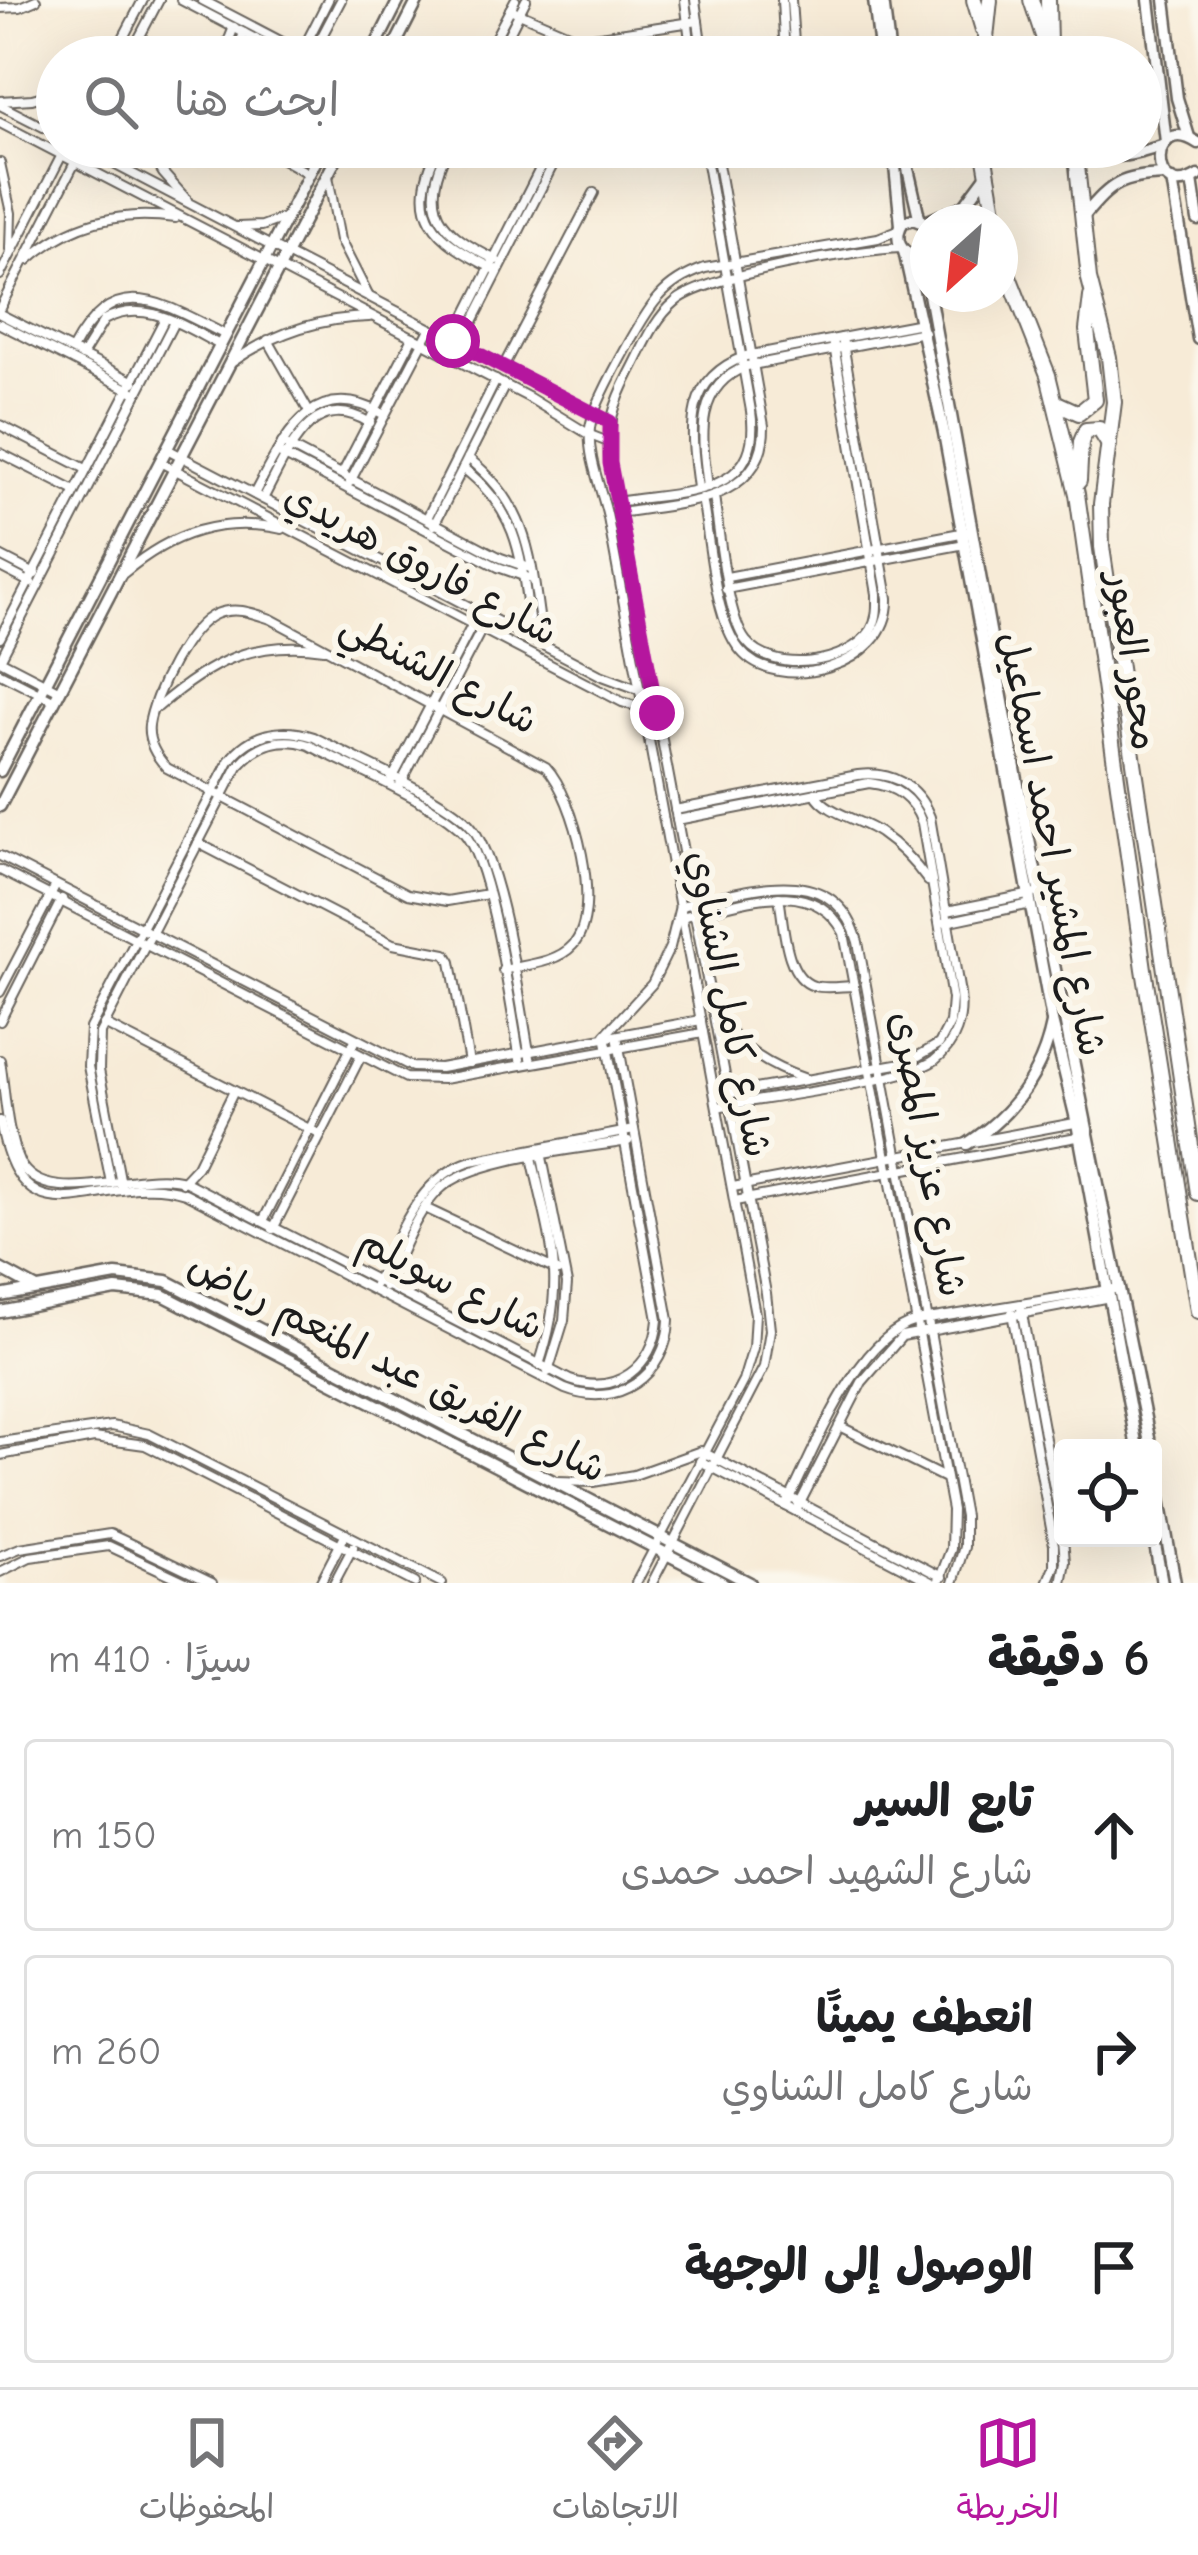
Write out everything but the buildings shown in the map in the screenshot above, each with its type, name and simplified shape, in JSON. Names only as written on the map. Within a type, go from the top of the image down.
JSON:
[{"type":"highway","points":[[974,0],[985,34]]},
{"type":"highway","points":[[985,34],[990,0]]},
{"type":"highway","points":[[1031,0],[1043,36]]},
{"type":"highway","points":[[1048,0],[1049,36]]},
{"type":"highway","points":[[986,168],[993,204]]},
{"type":"highway","name":"محور العبور","points":[[1078,168],[1092,292],[1112,380],[1102,547],[1198,1193]]},
{"type":"highway","points":[[1057,403],[1079,413],[1095,400],[1087,330],[1092,292]]},
{"type":"highway","name":"محور العبور","points":[[1018,300],[1057,403],[1077,494],[1198,1311]]},
{"type":"highway","points":[[1077,494],[1083,434],[1090,428],[1099,429],[1109,445]]},
{"type":"street","points":[[0,8],[36,0]]},
{"type":"street","points":[[123,36],[142,0]]},
{"type":"street","points":[[142,36],[159,0]]},
{"type":"street","points":[[182,0],[251,36]]},
{"type":"street","points":[[202,0],[265,36]]},
{"type":"street","points":[[310,36],[328,0]]},
{"type":"street","points":[[315,36],[341,0]]},
{"type":"street","points":[[381,36],[399,0]]},
{"type":"street","points":[[400,36],[418,0]]},
{"type":"street","points":[[498,36],[515,8],[526,0]]},
{"type":"street","points":[[685,0],[697,36]]},
{"type":"street","points":[[693,36],[695,0]]},
{"type":"street","points":[[782,0],[784,36]]},
{"type":"street","points":[[791,0],[794,36]]},
{"type":"street","points":[[874,0],[883,36]]},
{"type":"street","points":[[882,32],[884,0]]},
{"type":"street","points":[[1149,0],[1153,36]]},
{"type":"street","points":[[1165,0],[1177,98],[1194,140]]},
{"type":"street","points":[[515,8],[574,36]]},
{"type":"street","points":[[504,36],[515,8]]},
{"type":"street","points":[[600,36],[693,22]]},
{"type":"street","points":[[230,36],[234,27]]},
{"type":"street","points":[[0,103],[36,98]]},
{"type":"street","points":[[0,103],[36,123]]},
{"type":"street","points":[[0,123],[36,139]]},
{"type":"street","points":[[1162,125],[1162,150]]},
{"type":"street","points":[[1164,144],[1177,136],[1194,140]]},
{"type":"street","points":[[0,163],[11,213],[9,257]]},
{"type":"street","points":[[1162,167],[1168,177],[1198,339]]},
{"type":"street","points":[[0,275],[55,168]]},
{"type":"street","points":[[72,168],[0,311],[134,387]]},
{"type":"street","points":[[85,168],[608,442]]},
{"type":"street","points":[[122,168],[610,422]]},
{"type":"street","points":[[160,168],[193,206]]},
{"type":"street","points":[[0,806],[331,168]]},
{"type":"street","points":[[431,168],[423,190],[428,218],[444,241],[497,265]]},
{"type":"street","points":[[439,168],[435,177],[438,214],[452,235],[497,265]]},
{"type":"street","points":[[497,265],[541,168]]},
{"type":"street","points":[[457,343],[550,168]]},
{"type":"street","points":[[707,168],[724,278],[747,361]]},
{"type":"street","points":[[620,513],[705,493],[736,474],[751,448],[747,361],[719,168]]},
{"type":"street","name":"شارع المشير احمد اسماعيل","points":[[899,168],[903,250],[969,537]]},
{"type":"street","name":"شارع المشير احمد اسماعيل","points":[[904,168],[915,204]]},
{"type":"street","points":[[1,767],[312,169]]},
{"type":"street","points":[[328,174],[340,239],[370,298]]},
{"type":"street","points":[[708,177],[720,175]]},
{"type":"street","points":[[965,204],[987,175]]},
{"type":"street","points":[[1084,216],[1114,184],[1127,178],[1168,177],[1195,178],[1198,220]]},
{"type":"street","points":[[503,367],[594,193]]},
{"type":"street","points":[[22,265],[56,238],[95,221],[140,214],[184,219]]},
{"type":"street","points":[[231,226],[262,226],[287,217]]},
{"type":"street","points":[[593,413],[657,298],[692,273],[878,238],[910,219]]},
{"type":"street","points":[[903,250],[910,253]]},
{"type":"street","name":"شارع كامل الشناوي","points":[[636,1583],[715,1463],[756,1384],[768,1349],[769,1311],[617,502],[608,442],[610,422],[623,386],[661,316],[688,291],[724,278],[903,250]]},
{"type":"street","points":[[72,350],[89,320],[104,307],[126,300],[155,307],[223,340]]},
{"type":"street","points":[[155,307],[169,320],[223,340]]},
{"type":"street","points":[[82,356],[99,326],[111,316],[155,307]]},
{"type":"street","name":"شارع المشير احمد اسماعيل","points":[[933,312],[1035,898],[1149,1439]]},
{"type":"street","points":[[230,363],[268,340],[320,322],[374,317]]},
{"type":"street","points":[[0,638],[169,320]]},
{"type":"street","points":[[0,324],[134,387]]},
{"type":"street","points":[[838,344],[876,555],[875,620],[840,657],[791,662],[756,652],[740,632],[723,584],[705,493],[698,417],[709,381],[728,363],[923,327]]},
{"type":"street","points":[[344,481],[430,329]]},
{"type":"street","points":[[374,425],[375,410],[412,337]]},
{"type":"street","points":[[268,340],[309,412]]},
{"type":"street","points":[[429,525],[466,463],[501,382]]},
{"type":"street","points":[[429,525],[501,382]]},
{"type":"street","points":[[43,689],[0,660],[75,491],[134,387]]},
{"type":"street","points":[[259,497],[295,423],[309,412],[343,401],[385,415]]},
{"type":"street","name":"شارع كامل الشناوي","points":[[593,413],[590,436],[753,1297],[753,1348],[742,1381],[702,1457],[652,1583]]},
{"type":"street","points":[[284,450],[323,416],[350,414],[374,425]]},
{"type":"street","points":[[0,424],[86,469]]},
{"type":"street","name":"شارع فاروق هريدي","points":[[167,449],[532,640],[654,695]]},
{"type":"street","points":[[284,450],[526,572]]},
{"type":"street","points":[[0,453],[75,491]]},
{"type":"street","name":"شارع فاروق هريدي","points":[[160,461],[477,627],[643,711],[657,713]]},
{"type":"street","points":[[466,463],[501,504],[512,526],[544,646]]},
{"type":"street","points":[[617,502],[705,493]]},
{"type":"street","points":[[119,578],[160,545],[200,529],[242,524],[294,532]]},
{"type":"street","points":[[723,584],[969,537]]},
{"type":"street","points":[[0,556],[35,579]]},
{"type":"street","points":[[0,567],[35,579]]},
{"type":"street","points":[[526,572],[532,640]]},
{"type":"street","name":"شارع الشنطي","points":[[153,712],[193,631],[212,615],[237,610],[271,619],[536,758],[556,778],[569,802],[586,892],[586,923],[563,954],[507,969]]},
{"type":"street","points":[[394,785],[484,614]]},
{"type":"street","points":[[332,650],[281,647],[236,655],[200,673],[153,712],[150,736],[159,759],[176,775],[408,894],[446,901],[488,895]]},
{"type":"street","points":[[0,673],[57,696]]},
{"type":"street","points":[[116,1186],[88,1066],[88,1037],[217,796],[246,757],[265,745],[287,741],[309,746],[457,814],[485,846],[493,866],[507,969]]},
{"type":"street","points":[[676,815],[873,773],[901,780],[913,789],[930,817],[943,917],[962,1004],[958,1029],[945,1051],[924,1067],[730,1099]]},
{"type":"street","points":[[814,788],[869,783],[905,796],[922,823],[943,917]]},
{"type":"street","points":[[394,785],[460,829],[481,861],[526,1064]]},
{"type":"street","points":[[814,788],[820,803],[856,818],[893,843],[933,888]]},
{"type":"street","points":[[146,932],[198,843],[217,796]]},
{"type":"street","points":[[198,843],[393,944],[446,954],[452,962],[469,1063]]},
{"type":"street","points":[[0,856],[412,1067],[440,1068],[701,1020]]},
{"type":"street","points":[[0,870],[361,1057],[418,1080],[704,1033]]},
{"type":"street","name":"شارع عزيز المصرى","points":[[680,912],[793,885],[836,901],[850,919],[859,942],[964,1516],[964,1547],[953,1583]]},
{"type":"street","points":[[0,992],[56,886]]},
{"type":"street","points":[[0,1021],[67,891]]},
{"type":"street","points":[[779,897],[793,964],[801,978],[814,986],[854,986]]},
{"type":"street","name":"شارع عزيز المصرى","points":[[694,909],[804,897],[837,920],[848,946],[946,1478],[953,1536],[938,1581]]},
{"type":"street","points":[[943,917],[1035,898]]},
{"type":"street","name":"شارع المشير احمد اسماعيل","points":[[1035,898],[1052,1021],[1082,1122]]},
{"type":"street","points":[[604,1038],[640,1001],[662,966],[680,912]]},
{"type":"street","points":[[116,1186],[98,1042],[140,943]]},
{"type":"street","points":[[713,1011],[757,1057],[808,1080]]},
{"type":"street","points":[[967,1144],[1023,1095],[1040,1063],[1052,1021]]},
{"type":"street","points":[[104,1024],[321,1135]]},
{"type":"street","name":"شارع سويلم","points":[[0,1060],[15,1148],[24,1169],[40,1183],[59,1188],[173,1189],[272,1231],[578,1394],[617,1394],[646,1376],[663,1352],[669,1320],[617,1036]]},
{"type":"street","name":"شارع سويلم","points":[[543,1372],[582,1384],[608,1384],[632,1374],[654,1344],[657,1307],[604,1038]]},
{"type":"street","points":[[261,1226],[355,1040]]},
{"type":"street","points":[[272,1231],[366,1046]]},
{"type":"street","points":[[716,1102],[808,1080],[870,1074]]},
{"type":"street","points":[[173,1189],[201,1157],[234,1090]]},
{"type":"street","name":"شارع سويلم","points":[[0,1121],[12,1169],[34,1191],[56,1198],[158,1176],[184,1180],[261,1226]]},
{"type":"street","points":[[733,1187],[1082,1122]]},
{"type":"street","points":[[379,1287],[429,1185],[448,1169],[471,1161],[635,1135]]},
{"type":"street","points":[[735,1201],[1085,1136]]},
{"type":"street","points":[[536,1153],[566,1308],[543,1372]]},
{"type":"street","points":[[421,1206],[561,1271]]},
{"type":"street","points":[[0,1269],[38,1289]]},
{"type":"street","name":"شارع الفريق عبد المنعم رياض","points":[[0,1297],[116,1275],[166,1281],[552,1481],[723,1583]]},
{"type":"street","name":"شارع الفريق عبد المنعم رياض","points":[[0,1312],[116,1290],[163,1295],[664,1545],[750,1583]]},
{"type":"street","points":[[793,1504],[860,1368],[882,1341],[916,1326],[1115,1292]]},
{"type":"street","name":"شارع المشير احمد اسماعيل","points":[[1115,1292],[1136,1439]]},
{"type":"street","points":[[1016,1309],[1054,1496]]},
{"type":"street","points":[[793,1504],[878,1360],[916,1326]]},
{"type":"street","points":[[839,1426],[946,1478]]},
{"type":"street","points":[[0,1442],[93,1428],[131,1429],[167,1442],[442,1583]]},
{"type":"street","points":[[0,1455],[94,1438],[161,1451],[415,1583]]},
{"type":"street","points":[[552,1481],[614,1480],[697,1450],[702,1457],[938,1581],[953,1583]]},
{"type":"street","points":[[1162,1510],[1175,1583]]},
{"type":"street","points":[[0,1556],[20,1548],[110,1534],[212,1583]]},
{"type":"street","points":[[320,1583],[346,1534]]},
{"type":"street","points":[[334,1583],[357,1539]]},
{"type":"street","points":[[0,1572],[30,1557],[100,1545],[126,1551],[188,1583]]},
{"type":"street","points":[[1047,1583],[1054,1547]]},
{"type":"street","points":[[1060,1583],[1064,1547]]},
{"type":"street","points":[[1154,1547],[1158,1580]]},
{"type":"route","points":[[453,341],[610,422],[610,463],[657,713]]}]
